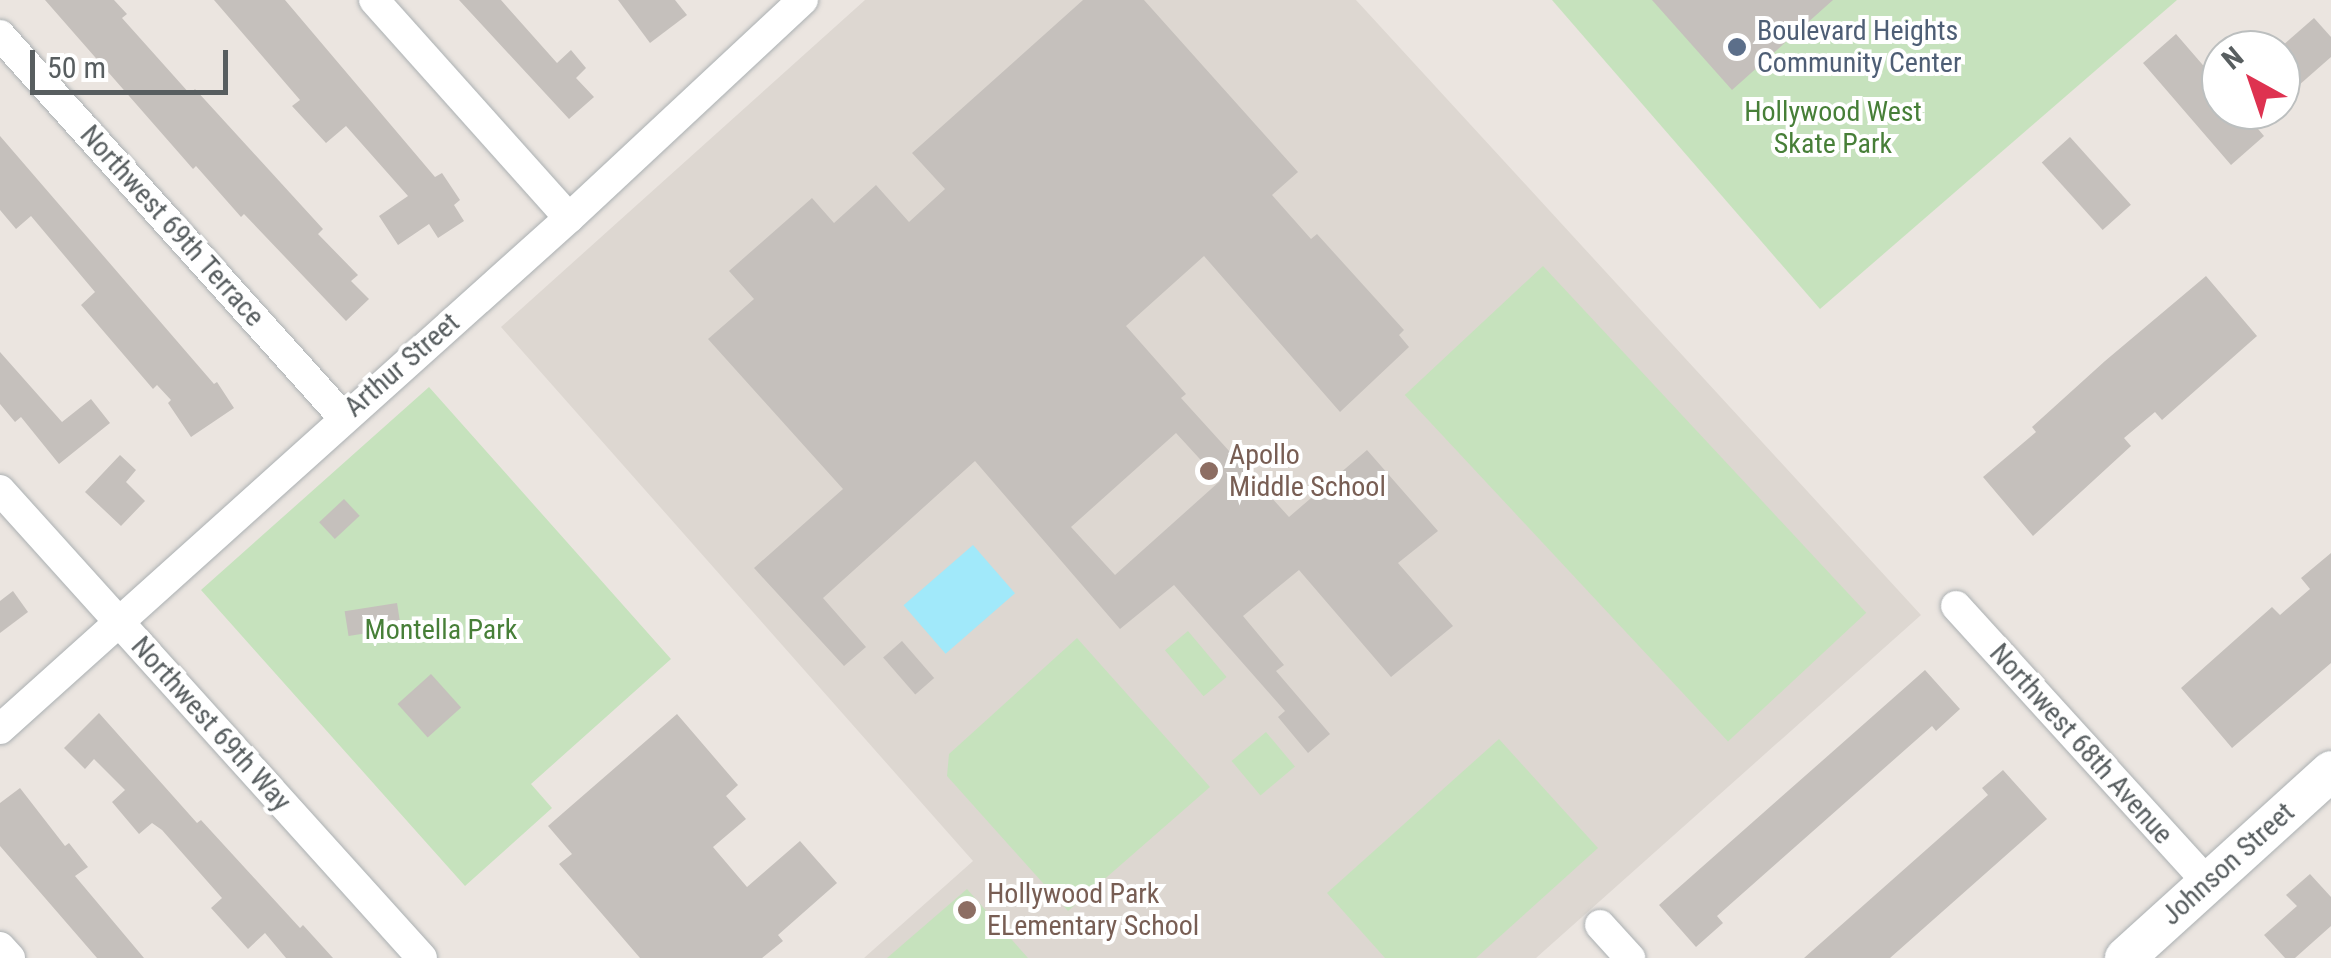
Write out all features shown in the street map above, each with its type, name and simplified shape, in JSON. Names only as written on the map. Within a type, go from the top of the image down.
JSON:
[{"type":"street","points":[[374,0],[569,218]]},
{"type":"street","name":"Arthur Street","points":[[0,729],[344,416],[569,218],[787,5]]},
{"type":"street","name":"Northwest 69th Terrace","points":[[0,34],[344,416]]},
{"type":"street","name":"Northwest 69th Way","points":[[0,490],[422,958]]},
{"type":"street","name":"Northwest 68th Avenue","points":[[1956,606],[2207,882]]},
{"type":"street","name":"Johnson Street","points":[[2124,958],[2207,882],[2326,786]]},
{"type":"street","points":[[1600,926],[1630,958]]},
{"type":"street","points":[[0,947],[10,958]]},
{"type":"shaded area","name":"Apollo Middle School","points":[[865,0],[1356,0],[1921,615],[1536,958],[864,958],[973,861],[501,327]]},
{"type":"green space","name":"Hollywood West Skate Park","points":[[1552,0],[2177,0],[1820,309]]},
{"type":"green space","points":[[1543,266],[1866,613],[1728,742],[1405,395]]},
{"type":"green space","name":"Montella Park","points":[[429,387],[671,659],[531,784],[552,808],[465,886],[201,590]]},
{"type":"green space","points":[[1188,631],[1227,677],[1204,696],[1165,650]]},
{"type":"green space","points":[[1077,638],[1210,787],[1068,911],[947,776],[949,754]]},
{"type":"green space","points":[[1266,732],[1295,766],[1260,795],[1232,761]]},
{"type":"green space","points":[[1499,739],[1598,848],[1476,958],[1385,958],[1327,893]]},
{"type":"green space","points":[[967,889],[1028,958],[887,958]]},
{"type":"water","points":[[973,545],[1015,593],[946,654],[904,605]]},
{"type":"building","points":[[45,0],[114,0],[127,14],[122,18],[190,94],[195,89],[323,229],[318,234],[358,275],[351,281],[369,299],[346,321],[244,214],[241,217],[196,166],[193,169]]},
{"type":"building","points":[[214,0],[285,0],[435,177],[442,173],[460,200],[454,205],[464,221],[438,238],[429,224],[398,245],[379,216],[408,196],[346,126],[326,143],[292,106],[300,100]]},
{"type":"building","points":[[459,0],[501,0],[557,63],[571,50],[586,68],[576,78],[594,97],[569,119]]},
{"type":"building","points":[[618,0],[675,0],[687,15],[650,43]]},
{"type":"building","points":[[1083,0],[1144,0],[1298,172],[1272,195],[1311,239],[1317,234],[1404,330],[1399,335],[1409,347],[1340,412],[1204,256],[1126,326],[1186,394],[1181,398],[1289,517],[1367,450],[1438,531],[1398,563],[1453,626],[1391,677],[1299,570],[1243,616],[1284,665],[1276,671],[1330,734],[1308,753],[1278,717],[1285,711],[1174,585],[1120,629],[975,461],[823,598],[866,647],[844,666],[754,568],[843,489],[708,339],[754,299],[729,271],[812,198],[834,223],[876,185],[909,222],[945,189],[912,153]],"holes":[[[1176,433],[1220,481],[1115,575],[1071,527]]]},
{"type":"building","name":"Boulevard Heights Community Center","points":[[1652,0],[1833,0],[1732,90]]},
{"type":"building","points":[[2314,18],[2331,37],[2331,57],[2301,83],[2301,30]]},
{"type":"building","points":[[2176,34],[2201,63],[2201,130],[2259,130],[2264,136],[2231,165],[2143,63]]},
{"type":"building","points":[[0,136],[214,384],[217,382],[234,408],[191,437],[168,403],[171,400],[157,385],[153,389],[81,305],[95,292],[31,216],[16,229],[0,210]]},
{"type":"building","points":[[2070,137],[2131,205],[2103,230],[2042,162]]},
{"type":"building","points":[[2206,276],[2257,336],[2162,420],[2155,412],[2124,438],[2131,446],[2033,536],[1983,477],[2036,432],[2032,427],[2105,361]]},
{"type":"building","points":[[0,352],[62,422],[91,399],[110,423],[59,464],[21,417],[15,422],[0,404]]},
{"type":"building","points":[[120,455],[136,470],[126,482],[145,501],[121,526],[85,492]]},
{"type":"building","points":[[344,499],[360,516],[335,539],[319,522]]},
{"type":"building","points":[[2331,553],[2331,663],[2232,748],[2181,688],[2272,607],[2280,615],[2310,589],[2301,578]]},
{"type":"building","points":[[13,591],[28,612],[0,633],[0,601]]},
{"type":"building","points":[[397,603],[401,628],[349,636],[345,611]]},
{"type":"building","points":[[902,641],[934,678],[915,694],[883,657]]},
{"type":"building","points":[[1925,670],[1960,709],[1936,731],[1932,726],[1717,916],[1723,923],[1696,947],[1659,905]]},
{"type":"building","points":[[431,674],[461,707],[428,738],[398,704]]},
{"type":"building","points":[[99,713],[197,823],[201,820],[300,928],[303,925],[333,958],[286,958],[265,933],[248,949],[211,908],[222,898],[162,830],[152,823],[139,834],[112,802],[125,790],[94,759],[85,769],[64,748]]},
{"type":"building","points":[[677,714],[738,785],[726,796],[746,819],[713,847],[747,887],[800,841],[837,883],[778,935],[783,941],[762,958],[640,958],[559,864],[572,854],[548,826]]},
{"type":"building","points":[[2003,770],[2047,819],[1890,958],[1804,958],[1988,795],[1982,788]]},
{"type":"building","points":[[20,788],[65,846],[69,843],[88,867],[75,876],[144,958],[97,958],[0,846],[0,803]]},
{"type":"building","points":[[2310,874],[2331,897],[2331,926],[2295,958],[2285,958],[2264,935],[2297,906],[2286,895]]},
{"type":"place","name":"Boulevard Heights Community Center","points":[[1737,47]]},
{"type":"place","name":"Apollo Middle School","points":[[1209,471]]},
{"type":"place","name":"Hollywood Park ELementary School","points":[[967,910]]}]
